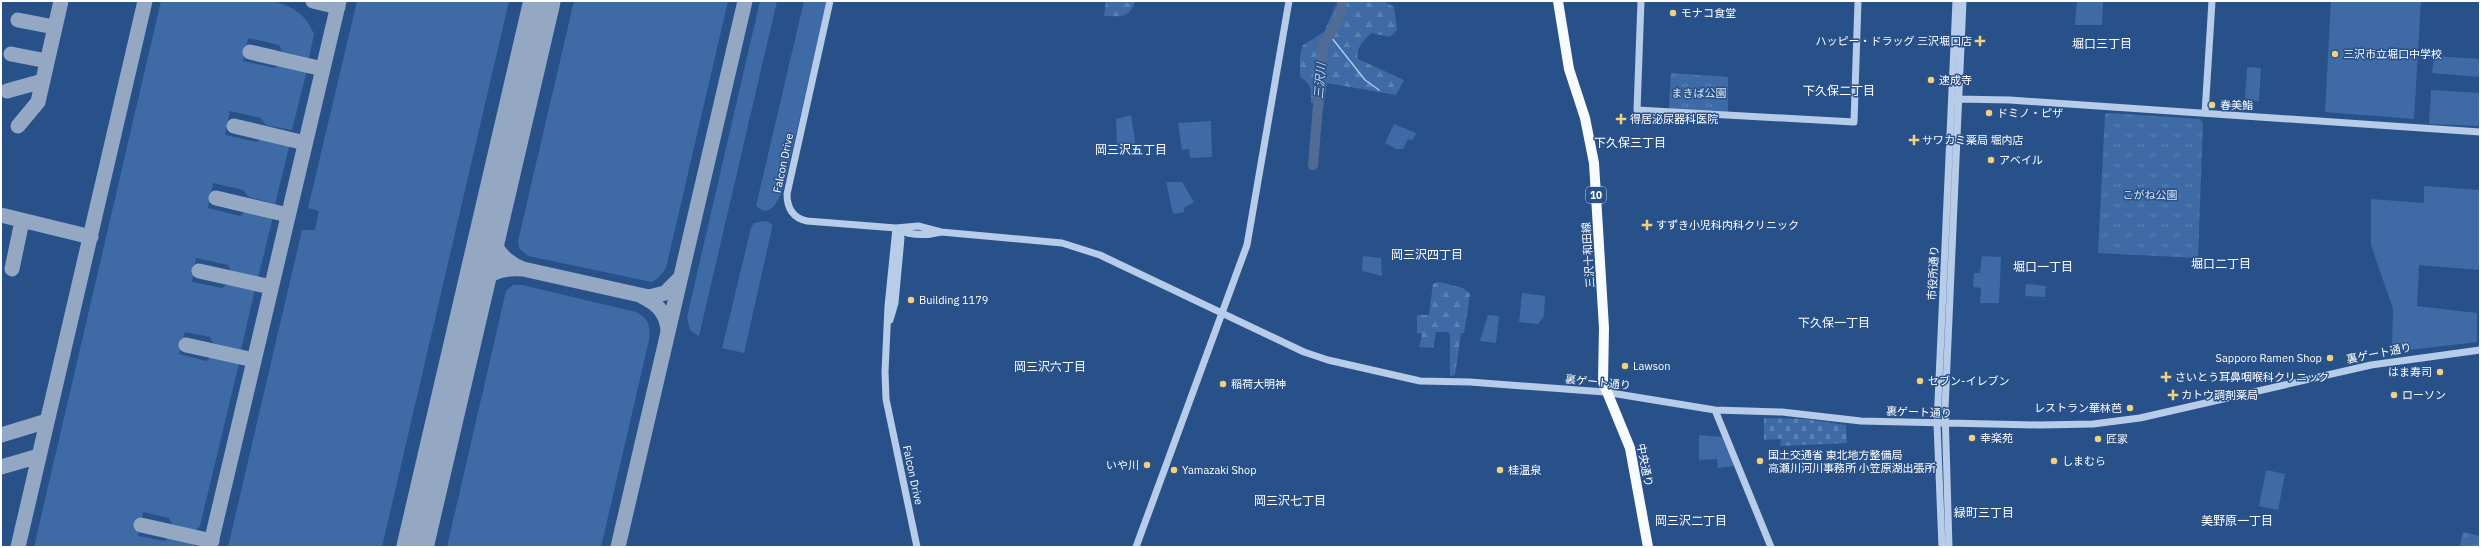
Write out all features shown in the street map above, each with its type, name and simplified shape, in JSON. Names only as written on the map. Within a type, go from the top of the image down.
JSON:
[{"type":"main road","name":"三沢十和田線","points":[[1558,1],[1569,70],[1585,118],[1594,163],[1602,288],[1602,382],[1605,392]]},
{"type":"main road","name":"中央通り","points":[[1605,392],[1624,430],[1630,448],[1648,547]]},
{"type":"street","name":"Falcon Drive","points":[[830,1],[787,201],[791,212],[802,220],[896,228],[886,336],[886,399],[917,547]]},
{"type":"street","points":[[1136,547],[1222,313],[1251,229],[1289,1]]},
{"type":"street","points":[[1641,1],[1637,110],[1854,122],[1858,1]]},
{"type":"street","name":"市役所通り","points":[[1949,547],[1945,424],[1955,99],[1956,1]]},
{"type":"street","name":"市役所通り","points":[[1942,547],[1937,424],[1955,99],[1963,1]]},
{"type":"street","points":[[2205,113],[2212,1]]},
{"type":"street","points":[[1955,99],[2205,113],[2480,132]]},
{"type":"street","points":[[896,228],[918,226],[941,232]]},
{"type":"street","points":[[896,228],[910,234],[930,235],[941,232]]},
{"type":"street","points":[[896,228],[901,238],[901,244]]},
{"type":"street","name":"裏ゲート通り","points":[[941,232],[1045,240],[1077,247],[1100,255],[1304,352],[1354,367],[1420,381],[1470,382],[1605,392],[1715,410],[1782,412],[1861,421],[1937,424],[2069,424],[2132,419],[2167,413],[2371,365],[2480,350]]},
{"type":"street","points":[[901,244],[910,234]]},
{"type":"street","name":"Falcon Drive","points":[[886,336],[895,303],[901,244]]},
{"type":"street","points":[[1715,410],[1770,547]]},
{"type":"green space","points":[[161,1],[272,1],[286,5],[298,12],[311,27],[314,34],[309,58],[282,51],[279,45],[248,38],[243,61],[275,68],[280,64],[307,70],[292,130],[266,125],[261,118],[230,111],[225,135],[257,142],[263,137],[290,143],[275,204],[249,197],[243,190],[213,183],[208,208],[240,216],[246,211],[273,217],[258,278],[231,272],[228,265],[196,258],[192,282],[222,288],[229,283],[255,289],[241,350],[213,343],[210,337],[185,332],[179,354],[206,361],[213,356],[239,363],[200,526],[196,530],[173,526],[169,518],[143,512],[138,536],[165,541],[170,536],[193,541],[195,547],[34,547]]},
{"type":"green space","points":[[357,1],[509,1],[382,547],[228,547],[302,230],[315,230],[319,211],[308,208]]},
{"type":"green space","points":[[574,1],[728,1],[666,268],[659,277],[652,282],[528,256],[519,248],[518,241]]},
{"type":"green space","points":[[760,1],[777,1],[699,336],[690,330],[687,317]]},
{"type":"green space","points":[[804,1],[827,1],[784,185],[775,205],[764,211],[756,206]]},
{"type":"green space","points":[[1106,1],[1135,1],[1133,7],[1127,14],[1120,16],[1104,16]]},
{"type":"green space","points":[[1345,1],[1383,1],[1394,7],[1397,30],[1390,37],[1371,33],[1359,48],[1357,55],[1358,59],[1404,80],[1396,95],[1327,83],[1321,120],[1317,120],[1319,105],[1311,103],[1309,85],[1300,77],[1300,55],[1303,45],[1324,32],[1335,7],[1344,7]]},
{"type":"green space","points":[[2077,1],[2103,1],[2102,25],[2075,25]]},
{"type":"green space","points":[[2331,1],[2421,1],[2414,119],[2325,112]]},
{"type":"green space","points":[[2434,56],[2480,59],[2480,77],[2432,73]]},
{"type":"green space","points":[[2247,67],[2261,68],[2259,101],[2245,100]]},
{"type":"green space","name":"まきば公園","points":[[1671,73],[1728,77],[1728,112],[1669,109]]},
{"type":"green space","points":[[2431,90],[2480,93],[2480,126],[2429,124]]},
{"type":"green space","name":"こがね公園","points":[[2105,114],[2200,119],[2203,123],[2198,258],[2098,253]]},
{"type":"green space","points":[[1131,115],[1136,147],[1117,149],[1116,119]]},
{"type":"green space","points":[[1211,121],[1212,157],[1190,158],[1189,149],[1182,150],[1178,123]]},
{"type":"green space","points":[[1394,124],[1416,133],[1413,140],[1408,139],[1403,149],[1396,149],[1385,143]]},
{"type":"green space","points":[[1166,182],[1182,182],[1194,202],[1184,208],[1184,212],[1173,214]]},
{"type":"green space","points":[[2424,186],[2480,190],[2480,270],[2419,265],[2417,306],[2477,313],[2477,342],[2400,351],[2392,347],[2393,309],[2371,245],[2371,199],[2424,203]]},
{"type":"green space","points":[[766,221],[772,224],[772,228],[744,353],[722,348],[751,228],[754,223]]},
{"type":"green space","points":[[1363,256],[1381,258],[1382,276],[1362,271]]},
{"type":"green space","points":[[1982,256],[2001,257],[1999,303],[1980,303],[1981,288],[1973,287],[1974,273],[1980,273]]},
{"type":"green space","points":[[1439,282],[1463,288],[1470,294],[1464,333],[1461,333],[1455,375],[1450,376],[1450,335],[1448,332],[1436,332],[1433,348],[1419,347],[1422,334],[1417,333],[1417,315],[1429,315],[1433,284]]},
{"type":"green space","points":[[2026,284],[2046,286],[2045,297],[2025,296]]},
{"type":"green space","points":[[513,285],[522,285],[636,312],[644,317],[648,323],[650,331],[649,340],[601,547],[447,547],[506,291]]},
{"type":"green space","points":[[1522,293],[1545,296],[1544,316],[1538,324],[1519,322]]},
{"type":"green space","points":[[1488,315],[1499,316],[1496,343],[1480,341]]},
{"type":"green space","points":[[1764,418],[1806,419],[1846,425],[1847,443],[1780,446],[1781,439],[1764,440]]},
{"type":"green space","points":[[1699,435],[1722,437],[1734,466],[1718,468],[1717,459],[1699,460]]},
{"type":"green space","points":[[2266,470],[2285,474],[2278,510],[2259,506]]},
{"type":"green space","points":[[2463,532],[2480,536],[2480,547],[2460,547]]},
{"type":"waterway","name":"三沢川","points":[[1313,165],[1323,46],[1341,14],[1342,1]]},
{"type":"waterway","points":[[1328,33],[1365,80],[1379,90]]},
{"type":"taxiway","points":[[18,126],[38,102],[61,1]]},
{"type":"taxiway","points":[[18,547],[145,1]]},
{"type":"taxiway","points":[[313,1],[338,7]]},
{"type":"taxiway","points":[[210,547],[339,1]]},
{"type":"taxiway","points":[[618,547],[745,1]]},
{"type":"taxiway","points":[[18,20],[54,27]]},
{"type":"taxiway","points":[[250,52],[323,69]]},
{"type":"taxiway","points":[[11,54],[47,61]]},
{"type":"taxiway","points":[[7,91],[43,81]]},
{"type":"taxiway","points":[[234,126],[305,143]]},
{"type":"taxiway","points":[[216,198],[288,215]]},
{"type":"taxiway","points":[[1,215],[91,237]]},
{"type":"taxiway","points":[[12,269],[22,221]]},
{"type":"taxiway","points":[[490,225],[492,239],[499,252],[510,262],[523,269],[649,297],[665,293],[680,278]]},
{"type":"taxiway","points":[[473,297],[481,283],[493,274],[507,269],[523,269]]},
{"type":"taxiway","points":[[199,271],[271,287]]},
{"type":"taxiway","points":[[643,297],[661,310],[666,320],[668,331]]},
{"type":"taxiway","points":[[186,345],[254,360]]},
{"type":"taxiway","points":[[1,435],[47,421]]},
{"type":"taxiway","points":[[1,467],[39,456]]},
{"type":"taxiway","points":[[141,525],[212,541]]},
{"type":"runway","points":[[415,547],[542,1]]},
{"type":"place","name":"モナコ食堂","points":[[1673,13]]},
{"type":"place","name":"ハッピー・ドラッグ 三沢堀口店","points":[[1980,41]]},
{"type":"place","name":"三沢市立堀口中学校","points":[[2335,54]]},
{"type":"place","name":"速成寺","points":[[1931,80]]},
{"type":"place","name":"春美鮨","points":[[2212,105]]},
{"type":"place","name":"ドミノ・ピザ","points":[[1989,113]]},
{"type":"place","name":"得居泌尿器科医院","points":[[1621,119]]},
{"type":"place","name":"サワカミ薬局 堀内店","points":[[1914,140]]},
{"type":"place","name":"アベイル","points":[[1991,160]]},
{"type":"place","name":"すずき小児科内科クリニック","points":[[1647,225]]},
{"type":"place","name":"Building 1179","points":[[911,300]]},
{"type":"place","name":"Sapporo Ramen Shop","points":[[2330,358]]},
{"type":"place","name":"Lawson","points":[[1625,366]]},
{"type":"place","name":"はま寿司","points":[[2440,372]]},
{"type":"place","name":"さいとう耳鼻咽喉科クリニック","points":[[2166,377]]},
{"type":"place","name":"セブン-イレブン","points":[[1920,381]]},
{"type":"place","name":"稲荷大明神","points":[[1223,384]]},
{"type":"place","name":"カトウ調剤薬局","points":[[2173,395]]},
{"type":"place","name":"ローソン","points":[[2394,395]]},
{"type":"place","name":"レストラン華林芭","points":[[2130,408]]},
{"type":"place","name":"幸楽苑","points":[[1972,438]]},
{"type":"place","name":"匠家","points":[[2098,439]]},
{"type":"place","name":"国土交通省 東北地方整備局 高瀬川河川事務所 小笠原湖出張所","points":[[1760,461]]},
{"type":"place","name":"しまむら","points":[[2054,461]]},
{"type":"place","name":"いや川","points":[[1147,465]]},
{"type":"place","name":"Yamazaki Shop","points":[[1174,470]]},
{"type":"place","name":"桂温泉","points":[[1500,470]]},
{"type":"district","name":"堀口三丁目","points":[[2102,44]]},
{"type":"district","name":"下久保二丁目","points":[[1839,91]]},
{"type":"district","name":"下久保三丁目","points":[[1630,143]]},
{"type":"district","name":"岡三沢五丁目","points":[[1131,150]]},
{"type":"district","name":"岡三沢四丁目","points":[[1427,255]]},
{"type":"district","name":"堀口二丁目","points":[[2221,264]]},
{"type":"district","name":"堀口一丁目","points":[[2043,267]]},
{"type":"district","name":"下久保一丁目","points":[[1834,323]]},
{"type":"district","name":"岡三沢六丁目","points":[[1050,367]]},
{"type":"district","name":"岡三沢七丁目","points":[[1290,501]]},
{"type":"district","name":"緑町三丁目","points":[[1984,513]]},
{"type":"district","name":"岡三沢二丁目","points":[[1691,521]]},
{"type":"district","name":"美野原一丁目","points":[[2237,521]]}]
